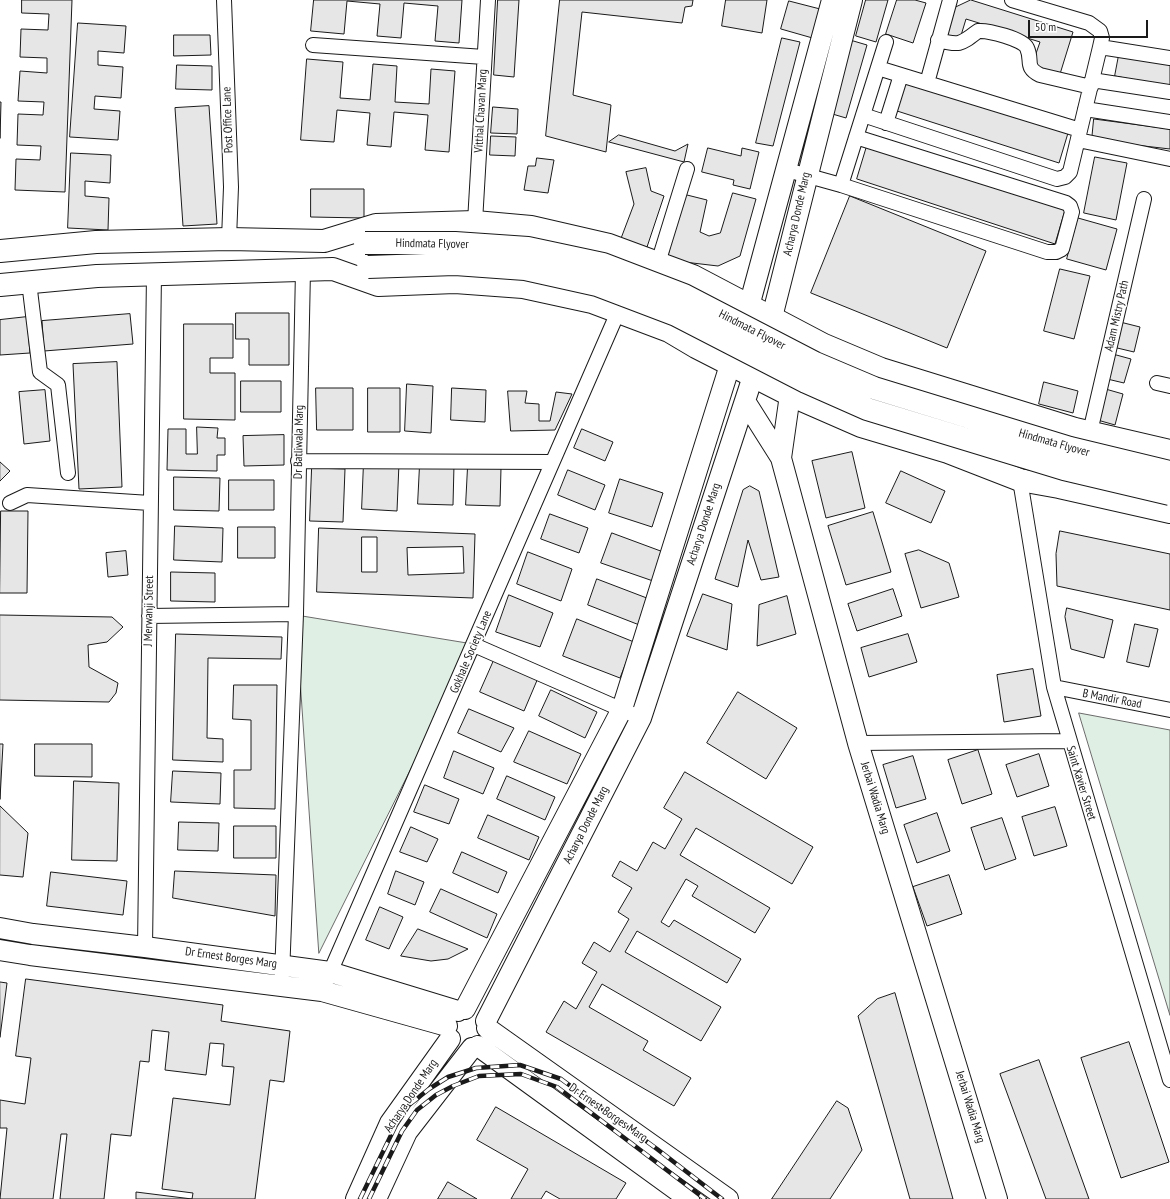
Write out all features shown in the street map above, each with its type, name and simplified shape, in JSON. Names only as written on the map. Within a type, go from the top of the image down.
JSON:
[{"type":"highway","points":[[324,241],[376,225],[475,222],[531,228],[609,245],[693,276],[820,343],[881,369],[1090,432],[1170,451]]},
{"type":"highway","name":"Hindmata Flyover","points":[[0,251],[96,242],[229,239],[365,243],[455,243],[528,248],[603,264],[684,295],[815,363],[874,388],[1070,448],[1170,472]]},
{"type":"highway","name":"Hindmata Flyover","points":[[0,284],[97,276],[455,264],[517,269],[597,285],[676,315],[806,382],[866,409],[1064,469],[1170,494]]},
{"type":"highway","points":[[333,269],[378,285],[455,282],[522,287],[592,302],[669,331],[696,347],[790,395],[861,426],[948,452],[1020,480],[1060,487],[1170,512]]},
{"type":"highway","points":[[696,347],[723,292]]},
{"type":"main road","name":"Acharya Donde Marg","points":[[356,1199],[398,1127],[622,709],[730,364],[750,305],[832,0]]},
{"type":"main road","name":"Acharya Donde Marg","points":[[486,1024],[641,718],[773,318],[806,176],[852,0]]},
{"type":"main road","points":[[781,458],[790,395],[820,343]]},
{"type":"main road","name":"Jerbai Wadia Marg","points":[[745,401],[781,458],[858,743],[998,1199]]},
{"type":"main road","name":"Dr Ernest Borges Marg","points":[[0,928],[33,934],[145,947],[330,972],[455,1021]]},
{"type":"main road","name":"Dr Ernest Borges Marg","points":[[0,950],[322,991],[455,1021]]},
{"type":"main road","points":[[477,1011],[486,1024],[483,1041],[475,1047],[459,1047],[455,1021],[477,1011]]},
{"type":"main road","name":"Dr Ernest Borges Marg","points":[[486,1024],[728,1199]]},
{"type":"main road","name":"Acharya Donde Marg","points":[[376,1199],[398,1127],[475,1047]]},
{"type":"main road","name":"Dr Ernest Borges Marg","points":[[475,1047],[689,1199]]},
{"type":"street","name":"Post Office Lane","points":[[224,0],[231,186],[229,239]]},
{"type":"street","name":"Vitthal Chavan Marg","points":[[475,222],[488,0]]},
{"type":"street","points":[[927,84],[950,0]]},
{"type":"street","points":[[863,116],[1057,179],[1065,177],[1070,172],[1092,84],[1102,38],[1100,31],[1096,26],[1012,0]]},
{"type":"street","points":[[938,40],[955,45],[969,39],[978,31],[985,30],[1023,42],[1028,49],[1030,68],[1040,75],[1092,84],[1170,92]]},
{"type":"street","points":[[841,185],[886,42]]},
{"type":"street","points":[[313,45],[484,57]]},
{"type":"street","points":[[1100,47],[1170,58]]},
{"type":"street","points":[[878,68],[1079,135],[1170,159]]},
{"type":"street","points":[[886,123],[901,75]]},
{"type":"street","points":[[1085,109],[1170,122]]},
{"type":"street","points":[[787,170],[841,185],[1047,252],[1056,252],[1062,249],[1072,212],[1070,206],[1066,203],[856,137]]},
{"type":"street","points":[[658,263],[687,169]]},
{"type":"street","name":"Adam Mistry Path","points":[[1090,432],[1144,199]]},
{"type":"street","name":"Dr Batliwala Marg","points":[[281,986],[284,965],[296,614],[303,270]]},
{"type":"street","name":"J Merwanji Street","points":[[145,947],[148,616],[154,274]]},
{"type":"street","points":[[29,282],[40,372],[58,385],[68,473]]},
{"type":"street","name":"Gokhale Society Lane","points":[[322,991],[618,312]]},
{"type":"street","points":[[298,461],[552,462]]},
{"type":"street","name":"Saint Xavier Street","points":[[1020,480],[1054,687],[1170,1080]]},
{"type":"street","points":[[10,503],[27,495],[150,503]]},
{"type":"street","points":[[148,616],[296,614]]},
{"type":"street","points":[[474,644],[641,718]]},
{"type":"street","name":"B Mandir Road","points":[[1054,687],[1170,710]]},
{"type":"street","points":[[858,743],[1069,741]]},
{"type":"street","points":[[30,955],[33,934]]},
{"type":"street","points":[[188,975],[190,953]]},
{"type":"green space","points":[[296,615],[473,644],[319,953]]},
{"type":"green space","points":[[1079,713],[1170,730],[1170,1015]]},
{"type":"building","points":[[22,0],[72,0],[65,192],[15,190],[16,159],[40,160],[41,146],[17,145],[18,114],[43,115],[44,102],[18,101],[20,71],[47,73],[47,58],[20,57],[21,29],[48,30],[49,14],[22,13]]},
{"type":"building","points":[[314,0],[462,0],[459,43],[435,41],[438,6],[404,3],[401,38],[377,36],[380,4],[347,1],[344,34],[311,31]]},
{"type":"building","points":[[498,0],[519,0],[514,77],[494,75]]},
{"type":"building","points":[[560,0],[693,0],[692,6],[685,7],[682,23],[582,12],[573,95],[611,105],[606,152],[546,136]]},
{"type":"building","points":[[726,0],[767,0],[762,33],[722,26]]},
{"type":"building","points":[[866,0],[888,0],[876,42],[856,36]]},
{"type":"building","points":[[897,0],[915,0],[926,3],[913,43],[886,34]]},
{"type":"building","points":[[971,0],[1073,32],[1060,74],[1032,65],[1040,42],[966,19],[959,42],[943,37],[952,9]]},
{"type":"building","points":[[789,1],[824,10],[816,39],[781,29]]},
{"type":"building","points":[[78,23],[126,26],[124,53],[98,51],[98,65],[123,67],[121,98],[95,96],[94,109],[120,111],[118,140],[70,137]]},
{"type":"building","points":[[174,35],[210,35],[211,55],[174,56]]},
{"type":"building","points":[[782,38],[800,42],[773,146],[756,143]]},
{"type":"building","points":[[850,40],[867,45],[846,118],[829,113]]},
{"type":"building","points":[[1119,55],[1170,65],[1170,87],[1115,76]]},
{"type":"building","points":[[307,59],[343,62],[340,98],[370,100],[373,64],[397,66],[395,102],[429,104],[431,69],[455,71],[449,152],[425,150],[428,115],[394,112],[391,147],[367,145],[370,113],[337,110],[334,142],[301,140]]},
{"type":"building","points":[[177,65],[212,66],[212,90],[176,89]]},
{"type":"building","points":[[904,79],[1068,133],[1059,163],[894,110]]},
{"type":"building","points":[[0,102],[1,102],[0,138]]},
{"type":"building","points":[[209,106],[217,224],[183,226],[175,108]]},
{"type":"building","points":[[493,107],[518,109],[517,134],[491,133]]},
{"type":"building","points":[[1094,119],[1170,129],[1170,149],[1092,140]]},
{"type":"building","points":[[619,135],[675,151],[688,144],[684,162],[609,142]]},
{"type":"building","points":[[491,136],[516,137],[515,156],[490,155]]},
{"type":"building","points":[[867,146],[1065,210],[1055,244],[857,179]]},
{"type":"building","points":[[708,148],[741,156],[742,148],[759,152],[750,189],[733,185],[734,180],[702,172]]},
{"type":"building","points":[[71,153],[111,155],[110,183],[85,181],[85,196],[109,198],[108,230],[68,228]]},
{"type":"building","points":[[1095,157],[1127,163],[1116,220],[1084,213]]},
{"type":"building","points":[[537,158],[554,160],[548,193],[524,190],[528,166],[535,166]]},
{"type":"building","points":[[646,168],[651,191],[664,196],[647,247],[620,241],[634,204],[626,172]]},
{"type":"building","points":[[311,189],[364,189],[364,218],[311,217]]},
{"type":"building","points":[[733,193],[756,199],[740,256],[718,266],[667,260],[683,194],[707,200],[700,232],[709,236],[720,233]]},
{"type":"building","points":[[850,196],[986,251],[947,348],[811,293]]},
{"type":"building","points":[[1078,218],[1117,229],[1106,270],[1067,259]]},
{"type":"building","points":[[1060,269],[1090,276],[1074,339],[1044,331]]},
{"type":"building","points":[[236,313],[289,313],[289,365],[249,365],[249,339],[236,339]]},
{"type":"building","points":[[130,314],[133,344],[44,351],[42,321]]},
{"type":"building","points":[[27,317],[30,353],[0,355],[0,320]]},
{"type":"building","points":[[1120,322],[1140,327],[1134,352],[1113,347]]},
{"type":"building","points":[[184,324],[233,324],[233,358],[210,358],[210,373],[235,373],[235,420],[184,419]]},
{"type":"building","points":[[1109,353],[1131,359],[1124,383],[1103,378]]},
{"type":"building","points":[[117,362],[122,487],[79,489],[73,364]]},
{"type":"building","points":[[241,381],[281,381],[281,412],[241,412]]},
{"type":"building","points":[[1044,382],[1078,391],[1073,413],[1039,404]]},
{"type":"building","points":[[407,384],[433,386],[431,433],[405,431]]},
{"type":"building","points":[[316,388],[353,388],[353,430],[317,430]]},
{"type":"building","points":[[368,388],[400,388],[400,432],[368,432]]},
{"type":"building","points":[[452,388],[486,390],[485,422],[451,420]]},
{"type":"building","points":[[1102,388],[1123,394],[1115,425],[1094,419]]},
{"type":"building","points":[[45,390],[50,441],[24,444],[19,392]]},
{"type":"building","points":[[508,391],[527,391],[525,403],[539,404],[539,421],[550,421],[556,392],[572,394],[555,430],[511,431]]},
{"type":"building","points":[[197,427],[218,428],[217,438],[225,438],[225,455],[217,455],[217,471],[167,470],[168,429],[186,429],[186,454],[197,454]]},
{"type":"building","points":[[582,429],[613,442],[605,461],[574,448]]},
{"type":"building","points":[[284,435],[284,465],[244,466],[243,436]]},
{"type":"building","points":[[852,452],[865,508],[826,518],[812,461]]},
{"type":"building","points":[[364,461],[399,463],[397,511],[362,509]]},
{"type":"building","points":[[0,462],[10,471],[0,481]]},
{"type":"building","points":[[420,464],[454,465],[453,505],[418,504]]},
{"type":"building","points":[[468,466],[501,468],[500,506],[466,505]]},
{"type":"building","points":[[312,468],[345,469],[343,522],[310,521]]},
{"type":"building","points":[[568,470],[605,485],[595,510],[558,495]]},
{"type":"building","points":[[901,471],[945,491],[931,523],[886,503]]},
{"type":"building","points":[[174,477],[220,478],[219,511],[174,510]]},
{"type":"building","points":[[620,479],[663,493],[652,527],[609,513]]},
{"type":"building","points":[[229,480],[274,480],[274,510],[229,510]]},
{"type":"building","points":[[750,486],[759,491],[779,577],[761,580],[748,540],[738,587],[715,579],[743,490]]},
{"type":"building","points":[[1,511],[28,511],[27,593],[0,593]]},
{"type":"building","points":[[873,512],[891,572],[846,585],[828,526]]},
{"type":"building","points":[[550,514],[588,528],[579,553],[541,539]]},
{"type":"building","points":[[175,526],[223,528],[222,562],[174,560]]},
{"type":"building","points":[[238,527],[275,527],[275,558],[238,558]]},
{"type":"building","points":[[319,528],[475,534],[473,598],[317,592]],"holes":[[[362,537],[377,537],[377,572],[362,572]],[[463,547],[464,573],[408,575],[407,548]]]},
{"type":"building","points":[[1060,531],[1170,554],[1170,610],[1057,586],[1056,554]]},
{"type":"building","points":[[612,533],[666,553],[656,582],[601,563]]},
{"type":"building","points":[[919,550],[949,563],[959,597],[921,608],[905,554]]},
{"type":"building","points":[[126,551],[128,575],[108,577],[106,553]]},
{"type":"building","points":[[528,552],[572,569],[561,601],[517,584]]},
{"type":"building","points":[[171,572],[215,573],[215,602],[171,601]]},
{"type":"building","points":[[597,579],[652,600],[642,626],[588,605]]},
{"type":"building","points":[[893,589],[902,616],[857,631],[848,604]]},
{"type":"building","points":[[703,594],[732,604],[727,650],[687,636]]},
{"type":"building","points":[[509,595],[553,613],[540,647],[496,632]]},
{"type":"building","points":[[787,596],[796,634],[757,646],[759,605]]},
{"type":"building","points":[[1067,608],[1113,620],[1104,658],[1071,649],[1065,617]]},
{"type":"building","points":[[0,615],[112,617],[123,627],[107,642],[88,645],[89,667],[118,683],[116,693],[109,702],[0,700]]},
{"type":"building","points":[[577,619],[634,642],[620,678],[563,656]]},
{"type":"building","points":[[1135,624],[1158,629],[1149,667],[1127,662]]},
{"type":"building","points":[[176,634],[282,637],[281,659],[208,658],[207,738],[223,739],[223,762],[173,760]]},
{"type":"building","points":[[908,634],[917,662],[869,677],[861,648]]},
{"type":"building","points":[[495,658],[538,678],[524,711],[480,692]]},
{"type":"building","points":[[1033,669],[1041,716],[1004,722],[997,675]]},
{"type":"building","points":[[234,685],[277,685],[275,809],[234,808],[234,770],[251,770],[251,720],[233,719]]},
{"type":"building","points":[[551,690],[597,712],[585,738],[539,716]]},
{"type":"building","points":[[738,692],[797,728],[766,779],[707,743]]},
{"type":"building","points":[[469,709],[514,728],[501,752],[458,733]]},
{"type":"building","points":[[529,731],[581,754],[567,784],[514,762]]},
{"type":"building","points":[[0,744],[3,744],[0,799]]},
{"type":"building","points":[[35,744],[92,744],[92,777],[35,776]]},
{"type":"building","points":[[978,750],[992,794],[962,804],[948,760]]},
{"type":"building","points":[[454,751],[494,768],[483,794],[444,778]]},
{"type":"building","points":[[1039,754],[1049,786],[1017,797],[1006,765]]},
{"type":"building","points":[[913,756],[926,799],[896,808],[883,765]]},
{"type":"building","points":[[173,771],[221,773],[220,804],[171,802]]},
{"type":"building","points":[[685,772],[813,847],[792,884],[696,828],[680,855],[770,908],[755,933],[692,896],[698,886],[686,879],[661,922],[669,927],[674,920],[741,959],[727,983],[637,931],[625,952],[721,1007],[701,1041],[602,984],[589,1007],[648,1041],[643,1050],[691,1078],[674,1106],[546,1032],[564,1001],[576,1009],[597,972],[582,963],[594,942],[610,952],[629,919],[618,912],[632,888],[612,876],[620,861],[637,871],[653,842],[665,849],[682,819],[664,808]]},
{"type":"building","points":[[507,776],[555,797],[545,820],[497,799]]},
{"type":"building","points":[[74,781],[119,783],[117,861],[72,860]]},
{"type":"building","points":[[425,785],[459,799],[449,824],[414,812]]},
{"type":"building","points":[[0,806],[28,833],[23,877],[0,875]]},
{"type":"building","points":[[1055,807],[1067,846],[1034,856],[1022,817]]},
{"type":"building","points":[[937,813],[950,851],[917,863],[904,825]]},
{"type":"building","points":[[488,815],[539,837],[529,860],[478,838]]},
{"type":"building","points":[[1002,818],[1016,859],[985,870],[971,828]]},
{"type":"building","points":[[179,822],[219,823],[218,851],[178,850]]},
{"type":"building","points":[[234,826],[276,826],[276,858],[234,858]]},
{"type":"building","points":[[411,827],[438,839],[427,862],[400,852]]},
{"type":"building","points":[[462,852],[507,872],[498,893],[453,873]]},
{"type":"building","points":[[175,871],[276,875],[275,916],[173,898]]},
{"type":"building","points":[[396,871],[424,882],[415,905],[388,894]]},
{"type":"building","points":[[51,872],[127,881],[123,915],[47,906]]},
{"type":"building","points":[[949,875],[962,914],[927,926],[913,887]]},
{"type":"building","points":[[441,889],[497,914],[487,938],[430,912]]},
{"type":"building","points":[[380,907],[403,917],[389,949],[366,940]]},
{"type":"building","points":[[418,929],[468,949],[448,959],[431,961],[401,956]]},
{"type":"building","points":[[26,979],[223,1005],[221,1021],[290,1031],[284,1082],[270,1080],[255,1199],[192,1199],[193,1193],[162,1189],[173,1098],[230,1105],[234,1067],[222,1066],[224,1044],[210,1043],[206,1075],[165,1070],[169,1032],[152,1030],[149,1062],[140,1061],[131,1136],[111,1134],[104,1199],[60,1199],[67,1134],[61,1134],[53,1199],[0,1199],[7,1128],[0,1128],[0,1100],[25,1104],[31,1058],[16,1056]]},
{"type":"building","points":[[0,982],[7,983],[0,1037]]},
{"type":"building","points":[[895,993],[953,1199],[910,1199],[858,1016],[877,999]]},
{"type":"building","points":[[1129,1042],[1169,1162],[1121,1178],[1081,1058]]},
{"type":"building","points":[[1039,1060],[1089,1199],[1046,1199],[1000,1074]]},
{"type":"building","points":[[837,1101],[848,1108],[862,1150],[830,1199],[772,1199]]},
{"type":"building","points":[[496,1107],[626,1183],[616,1199],[560,1199],[546,1191],[541,1199],[511,1199],[528,1169],[477,1140]]},
{"type":"building","points":[[448,1182],[477,1199],[438,1199]]},
{"type":"building","points":[[136,1192],[192,1199],[136,1199]]},
{"type":"railway","points":[[360,1199],[396,1125],[409,1105],[429,1089],[448,1077],[476,1068],[520,1065],[561,1079],[657,1149],[722,1199]]},
{"type":"railway","points":[[369,1199],[402,1131],[417,1110],[436,1095],[453,1086],[479,1076],[521,1074],[557,1087],[705,1199]]}]
